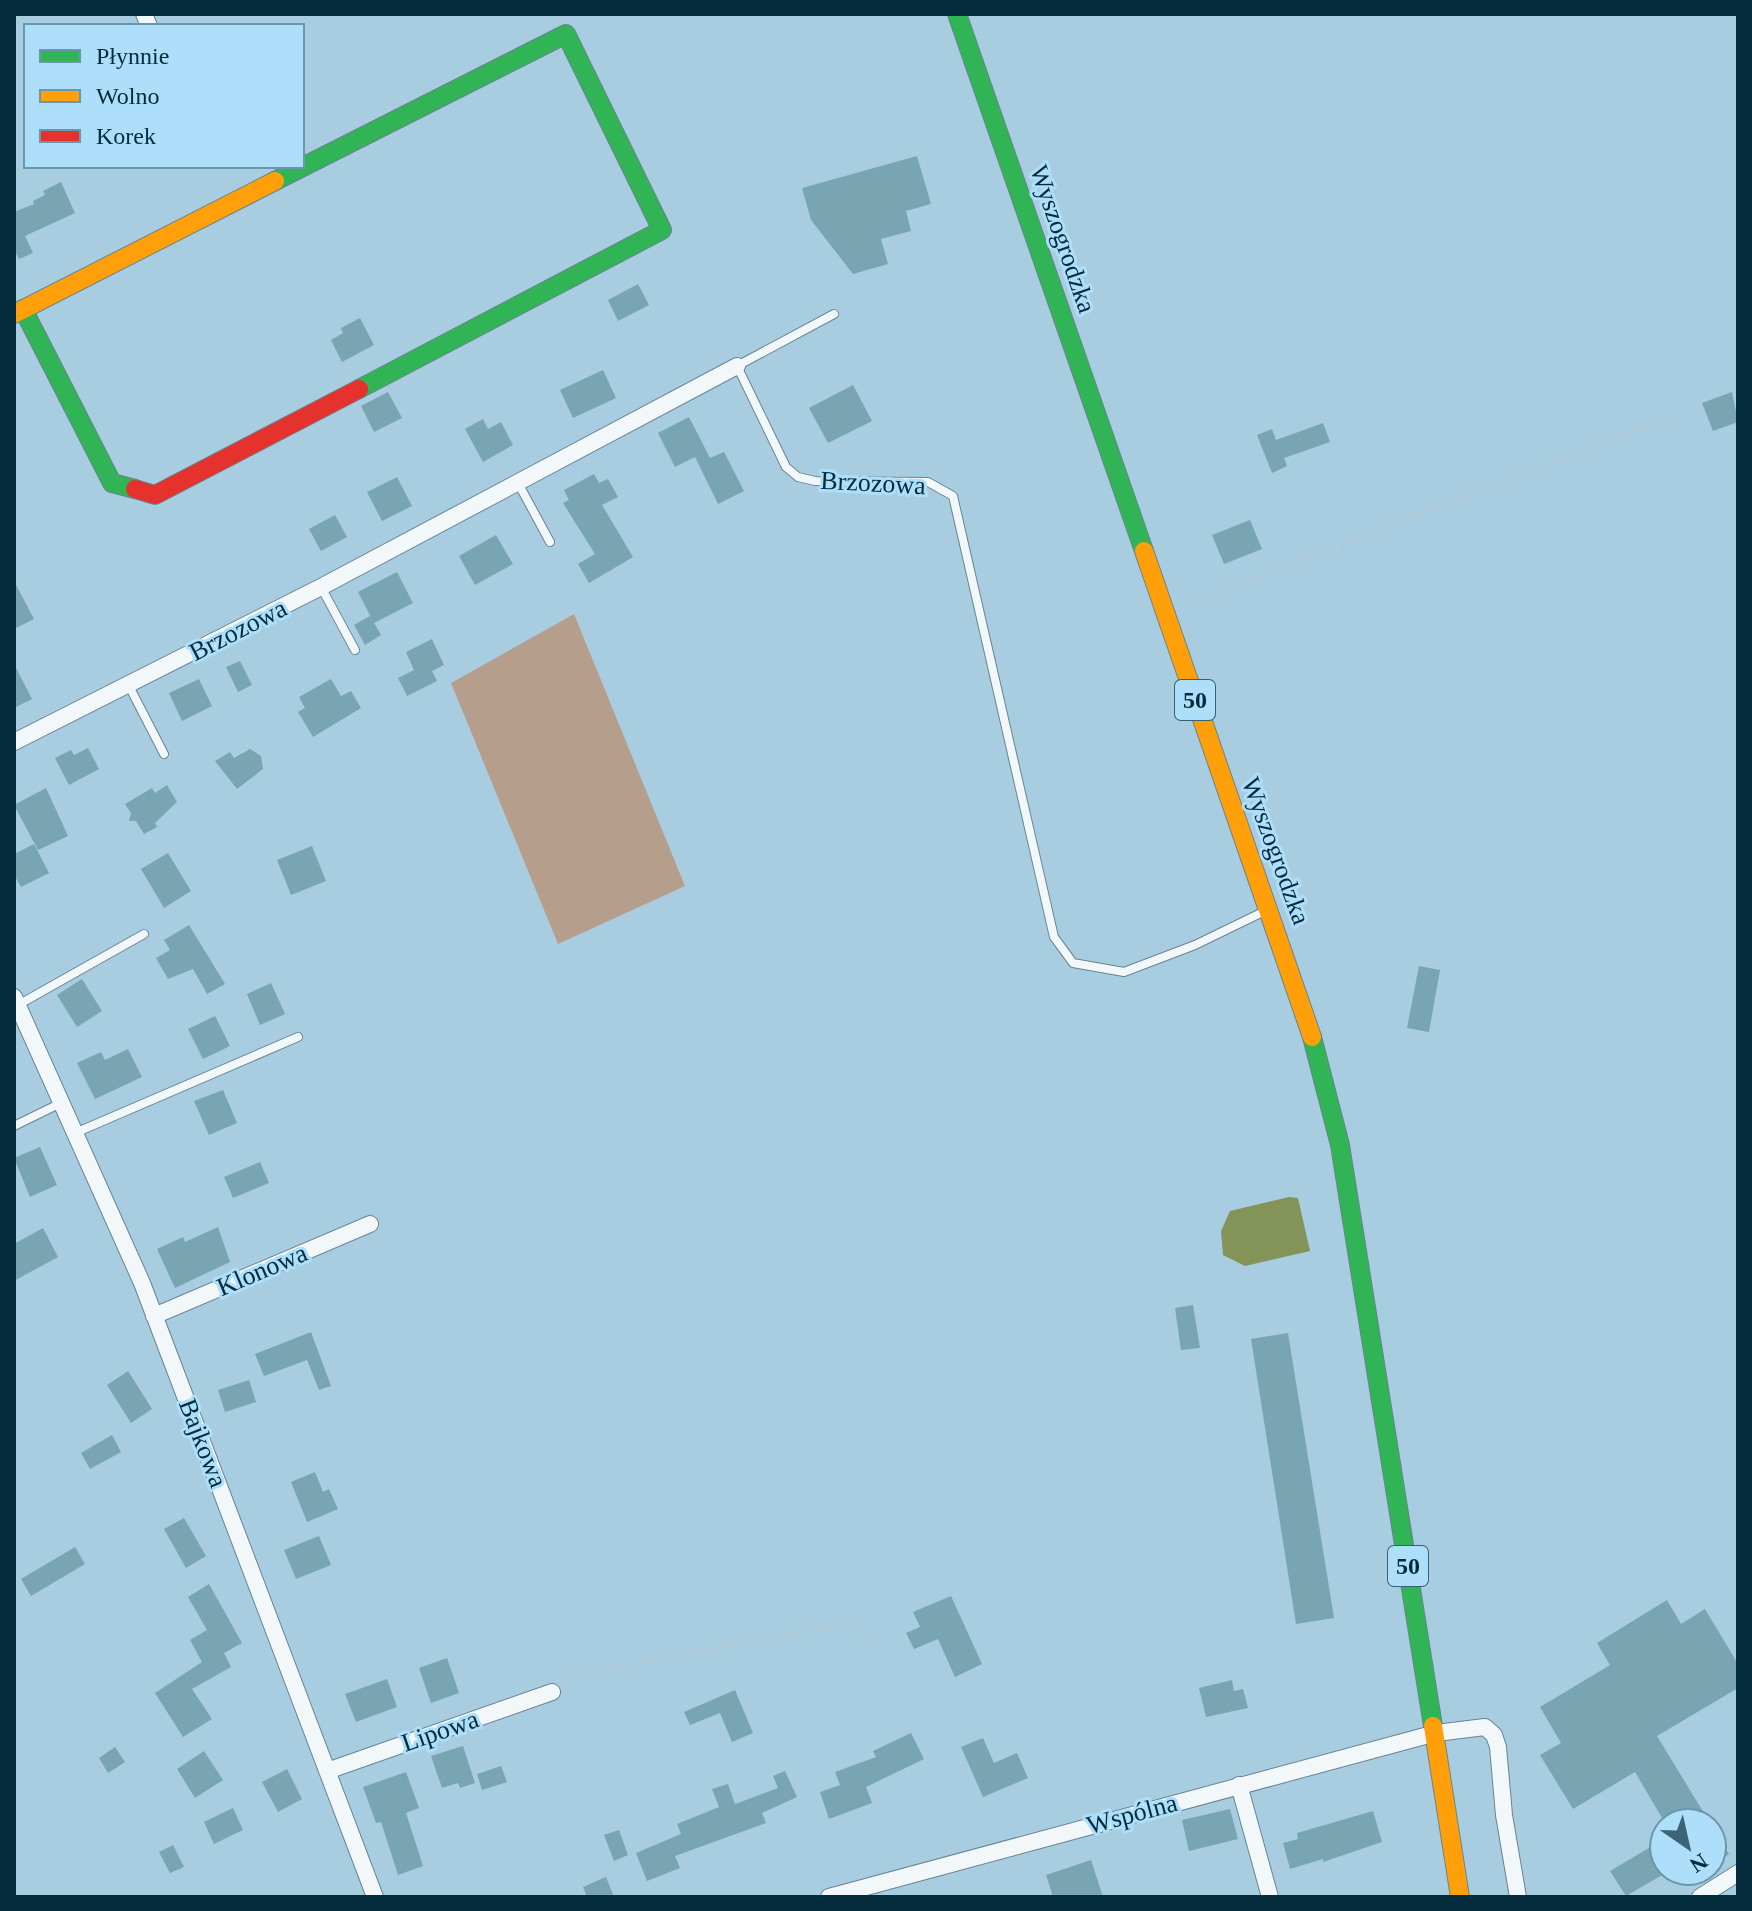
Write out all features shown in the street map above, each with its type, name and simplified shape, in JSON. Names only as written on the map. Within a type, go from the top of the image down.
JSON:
[{"type":"main road","name":"Wyszogrodzka","points":[[957,14],[1309,1025],[1340,1145],[1460,1897]]},
{"type":"main road","points":[[302,168],[19,312],[112,483],[155,495],[662,230],[566,34],[304,167]]},
{"type":"street","name":"Brzozowa","points":[[14,742],[321,587],[737,366]]},
{"type":"street","name":"Bajkowa","points":[[16,1001],[154,1316],[375,1897]]},
{"type":"street","name":"Klonowa","points":[[154,1316],[370,1224]]},
{"type":"street","name":"Lipowa","points":[[327,1771],[552,1692]]},
{"type":"street","points":[[1436,1733],[1485,1727],[1494,1735],[1518,1897]]},
{"type":"street","name":"Wspólna","points":[[829,1897],[1436,1733]]},
{"type":"street","points":[[1239,1785],[1270,1897]]},
{"type":"street","points":[[1704,1896],[1738,1873]]},
{"type":"lane","points":[[737,366],[834,314]]},
{"type":"lane","name":"Brzozowa","points":[[737,366],[786,467],[798,477],[815,481],[928,482],[953,496],[1054,937],[1073,963],[1124,972],[1195,945],[1270,909]]},
{"type":"lane","points":[[518,482],[550,542]]},
{"type":"lane","points":[[321,587],[355,650]]},
{"type":"lane","points":[[129,686],[164,754]]},
{"type":"lane","points":[[16,1001],[144,934]]},
{"type":"lane","points":[[75,1133],[298,1037]]},
{"type":"lane","points":[[14,1126],[62,1103]]},
{"type":"path","points":[[1165,613],[1678,414]]},
{"type":"path","points":[[552,1692],[570,1676],[827,1627],[853,1628],[868,1639]]},
{"type":"shaded area","points":[[574,614],[685,886],[558,944],[451,683]]},
{"type":"shaded area","points":[[1289,1197],[1298,1198],[1310,1251],[1245,1266],[1223,1255],[1221,1231],[1230,1211]]},
{"type":"building","points":[[917,156],[931,204],[906,211],[911,231],[881,239],[888,264],[853,274],[811,220],[802,188]]},
{"type":"building","points":[[61,182],[75,213],[25,236],[33,253],[19,259],[14,249],[14,212],[34,204],[33,201],[45,195],[43,191]]},
{"type":"building","points":[[638,284],[649,305],[618,321],[608,300]]},
{"type":"building","points":[[360,318],[374,345],[342,362],[331,340],[343,333],[341,328]]},
{"type":"building","points":[[603,370],[616,398],[573,418],[560,390]]},
{"type":"building","points":[[853,385],[872,421],[828,443],[809,408]]},
{"type":"building","points":[[388,392],[402,418],[374,432],[361,406]]},
{"type":"building","points":[[1732,392],[1738,422],[1713,431],[1702,403]]},
{"type":"building","points":[[689,417],[710,458],[724,452],[744,491],[718,504],[695,457],[675,467],[658,433]]},
{"type":"building","points":[[483,419],[488,429],[501,422],[513,445],[483,462],[465,429]]},
{"type":"building","points":[[1323,423],[1330,442],[1284,458],[1287,466],[1272,473],[1257,435],[1272,429],[1276,440]]},
{"type":"building","points":[[594,474],[599,483],[608,479],[618,497],[602,505],[633,557],[589,583],[578,564],[595,554],[563,503],[569,500],[564,490]]},
{"type":"building","points":[[397,477],[412,506],[382,521],[367,492]]},
{"type":"building","points":[[335,515],[347,537],[321,551],[309,529]]},
{"type":"building","points":[[1250,520],[1262,549],[1224,564],[1212,535]]},
{"type":"building","points":[[496,535],[513,564],[475,585],[459,556]]},
{"type":"building","points":[[397,572],[413,603],[374,623],[358,592]]},
{"type":"building","points":[[14,581],[34,619],[14,629]]},
{"type":"building","points":[[370,616],[381,635],[365,645],[354,625]]},
{"type":"building","points":[[432,639],[444,665],[432,671],[437,681],[407,696],[398,678],[414,670],[406,652]]},
{"type":"building","points":[[240,661],[252,685],[238,692],[226,667]]},
{"type":"building","points":[[14,664],[32,699],[14,708]]},
{"type":"building","points":[[199,679],[212,706],[182,721],[169,693]]},
{"type":"building","points":[[331,679],[341,696],[351,691],[361,708],[313,737],[298,712],[305,708],[299,697]]},
{"type":"building","points":[[88,748],[99,769],[69,785],[55,758],[71,750],[74,755]]},
{"type":"building","points":[[250,749],[261,756],[263,769],[237,789],[215,761],[230,752],[234,758]]},
{"type":"building","points":[[167,785],[177,802],[155,823],[157,827],[144,834],[136,821],[129,821],[131,813],[125,804],[152,788],[155,793]]},
{"type":"building","points":[[46,788],[68,836],[38,850],[14,805]]},
{"type":"building","points":[[34,844],[49,873],[21,887],[14,875],[14,854]]},
{"type":"building","points":[[312,846],[326,881],[291,895],[277,860]]},
{"type":"building","points":[[168,853],[191,891],[164,908],[141,869]]},
{"type":"building","points":[[189,925],[225,984],[207,994],[193,969],[168,979],[156,958],[170,950],[164,940]]},
{"type":"building","points":[[1419,966],[1440,970],[1429,1032],[1407,1028]]},
{"type":"building","points":[[82,979],[102,1011],[77,1027],[57,995]]},
{"type":"building","points":[[271,983],[285,1014],[260,1025],[247,994]]},
{"type":"building","points":[[215,1016],[230,1046],[203,1059],[188,1029]]},
{"type":"building","points":[[128,1049],[142,1077],[95,1099],[77,1063],[101,1052],[105,1060]]},
{"type":"building","points":[[223,1090],[237,1123],[209,1135],[194,1101]]},
{"type":"building","points":[[40,1147],[57,1185],[30,1197],[14,1158]]},
{"type":"building","points":[[260,1162],[269,1183],[233,1198],[224,1177]]},
{"type":"building","points":[[218,1227],[230,1262],[175,1288],[157,1249],[183,1237],[185,1242]]},
{"type":"building","points":[[43,1228],[58,1257],[14,1281],[14,1244]]},
{"type":"building","points":[[1193,1305],[1200,1348],[1181,1350],[1175,1308]]},
{"type":"building","points":[[311,1332],[331,1386],[319,1390],[307,1360],[264,1376],[255,1354]]},
{"type":"building","points":[[1288,1333],[1334,1618],[1296,1624],[1251,1339]]},
{"type":"building","points":[[128,1371],[152,1409],[131,1423],[107,1385]]},
{"type":"building","points":[[249,1380],[256,1402],[225,1412],[218,1390]]},
{"type":"building","points":[[112,1435],[121,1452],[90,1469],[81,1453]]},
{"type":"building","points":[[315,1472],[323,1492],[329,1489],[338,1509],[307,1522],[291,1482]]},
{"type":"building","points":[[184,1518],[206,1556],[186,1568],[164,1529]]},
{"type":"building","points":[[319,1536],[331,1565],[296,1579],[284,1550]]},
{"type":"building","points":[[75,1547],[85,1564],[31,1596],[21,1579]]},
{"type":"building","points":[[209,1584],[242,1643],[224,1653],[231,1667],[192,1689],[212,1719],[183,1737],[155,1693],[202,1662],[190,1640],[207,1630],[188,1597]]},
{"type":"building","points":[[951,1596],[982,1664],[955,1677],[938,1639],[914,1649],[906,1633],[920,1627],[913,1612]]},
{"type":"building","points":[[1667,1600],[1681,1624],[1705,1609],[1738,1664],[1738,1688],[1657,1736],[1700,1807],[1656,1807],[1635,1772],[1573,1809],[1540,1755],[1561,1743],[1540,1707],[1610,1665],[1597,1643]]},
{"type":"building","points":[[447,1658],[459,1693],[431,1703],[419,1668]]},
{"type":"building","points":[[387,1679],[397,1707],[356,1722],[345,1694]]},
{"type":"building","points":[[1232,1680],[1234,1691],[1243,1689],[1248,1708],[1206,1717],[1199,1688]]},
{"type":"building","points":[[735,1690],[753,1733],[732,1742],[720,1713],[690,1725],[684,1712]]},
{"type":"building","points":[[911,1733],[924,1759],[866,1787],[872,1803],[829,1819],[820,1792],[840,1785],[835,1772],[876,1757],[873,1751]]},
{"type":"building","points":[[983,1738],[994,1763],[1017,1753],[1028,1778],[983,1797],[961,1747]]},
{"type":"building","points":[[463,1746],[475,1783],[460,1788],[458,1783],[442,1788],[431,1756]]},
{"type":"building","points":[[115,1747],[125,1762],[108,1773],[99,1758]]},
{"type":"building","points":[[204,1751],[223,1780],[195,1798],[177,1769]]},
{"type":"building","points":[[501,1766],[507,1782],[482,1790],[477,1774]]},
{"type":"building","points":[[287,1769],[302,1799],[278,1812],[262,1782]]},
{"type":"building","points":[[785,1771],[797,1797],[762,1813],[766,1823],[675,1856],[680,1868],[647,1881],[636,1853],[681,1834],[677,1824],[719,1807],[712,1789],[728,1784],[735,1804],[778,1788],[773,1776]]},
{"type":"building","points":[[406,1772],[419,1808],[406,1813],[423,1866],[398,1875],[381,1822],[376,1823],[363,1787]]},
{"type":"building","points":[[233,1808],[243,1830],[214,1844],[204,1822]]},
{"type":"building","points":[[1230,1809],[1238,1839],[1189,1851],[1182,1820]]},
{"type":"building","points":[[1373,1811],[1382,1842],[1323,1862],[1323,1859],[1290,1869],[1283,1843],[1298,1839],[1297,1833]]},
{"type":"building","points":[[619,1830],[628,1855],[614,1861],[604,1835]]},
{"type":"building","points":[[173,1845],[184,1867],[170,1873],[159,1852]]},
{"type":"building","points":[[1648,1848],[1648,1883],[1626,1896],[1610,1871]]},
{"type":"building","points":[[1091,1860],[1103,1897],[1053,1897],[1046,1875]]},
{"type":"building","points":[[606,1877],[614,1897],[587,1897],[583,1887]]},
{"type":"traffic: fast","points":[[957,14],[1144,551]]},
{"type":"traffic: fast","points":[[304,166],[566,34],[662,230],[359,389]]},
{"type":"traffic: fast","points":[[275,181],[301,168]]},
{"type":"traffic: fast","points":[[23,309],[112,483],[135,489]]},
{"type":"traffic: fast","points":[[1312,1037],[1340,1145],[1433,1726]]},
{"type":"traffic: slow","points":[[14,314],[275,181]]},
{"type":"traffic: slow","points":[[1144,551],[1312,1037]]},
{"type":"traffic: slow","points":[[1433,1726],[1460,1897]]},
{"type":"traffic: jam","points":[[135,489],[155,495],[359,389]]}]
